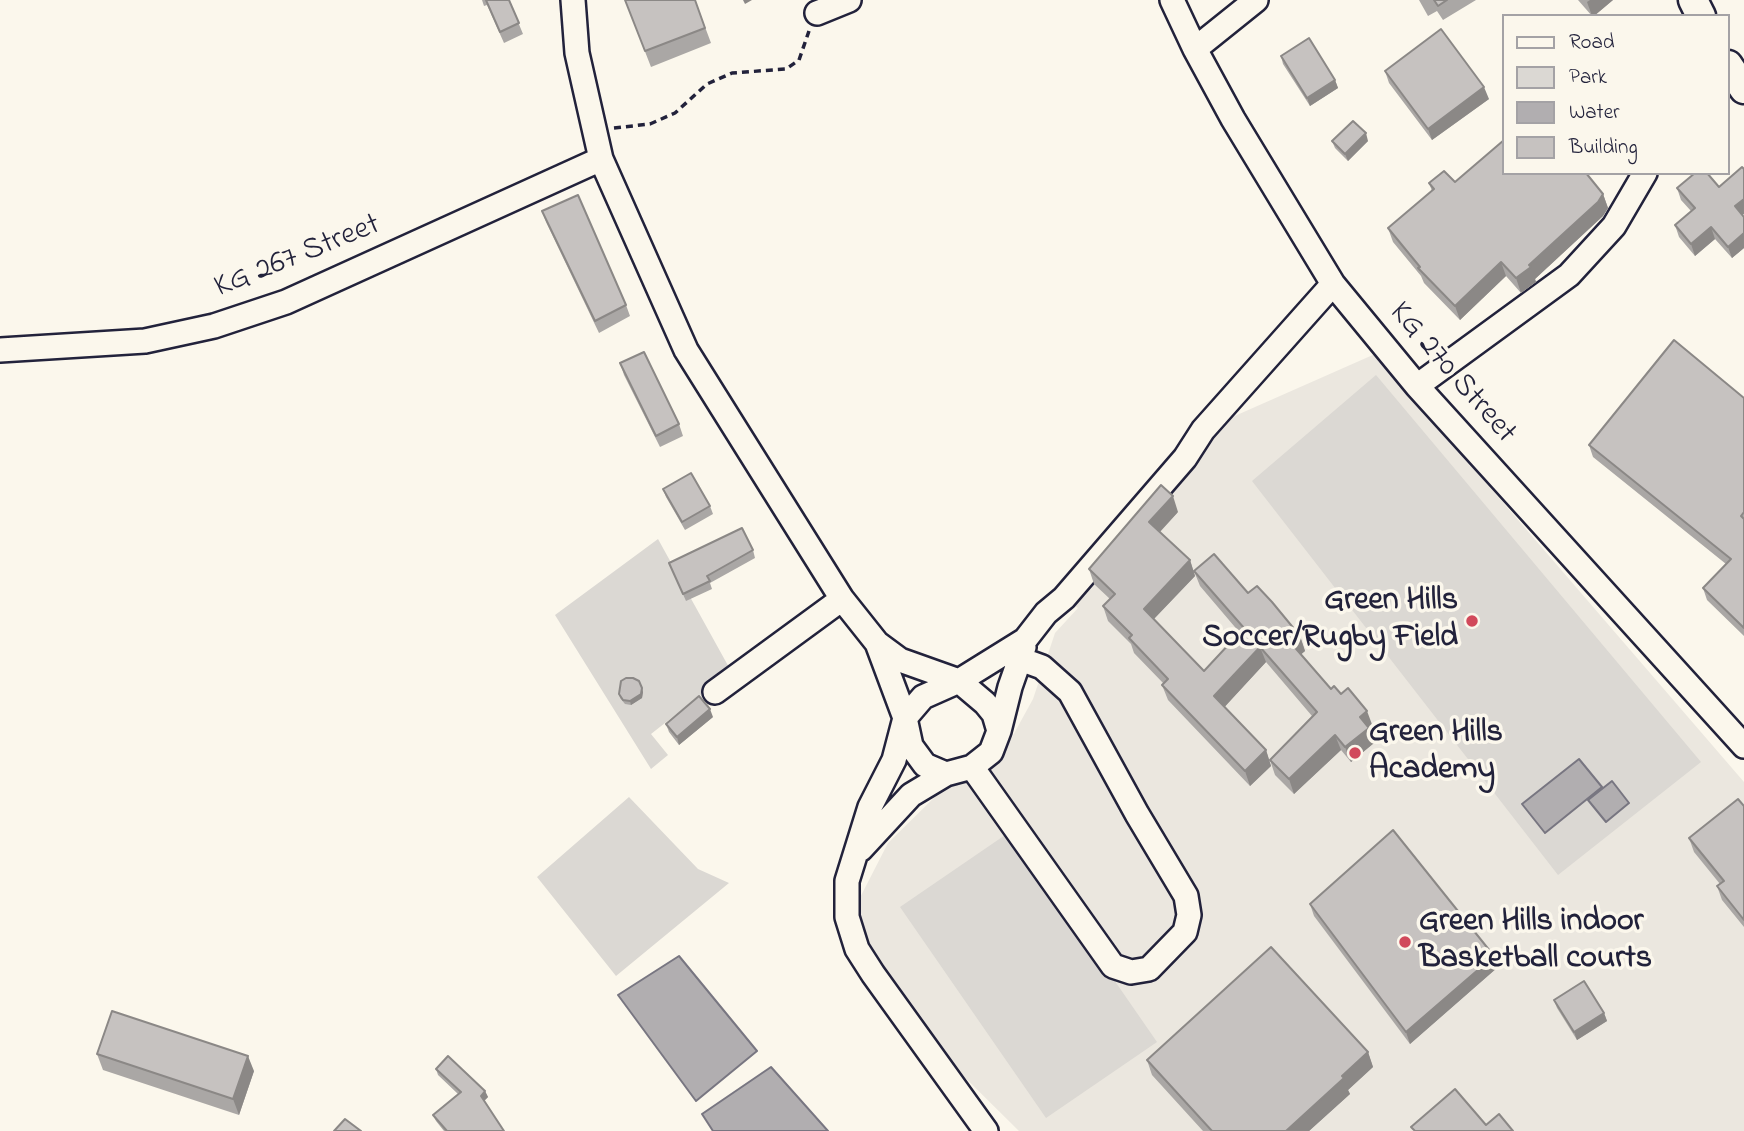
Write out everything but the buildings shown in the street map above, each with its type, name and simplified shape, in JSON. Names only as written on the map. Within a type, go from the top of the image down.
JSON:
[{"type":"main road","points":[[1730,68],[1744,89]]},
{"type":"street","points":[[573,0],[577,53],[601,159],[687,350],[842,599],[877,643],[900,660],[959,681],[994,714],[999,732]]},
{"type":"street","points":[[817,13],[849,0]]},
{"type":"street","name":"KG 270 Street","points":[[1172,0],[1233,118],[1333,284],[1417,386],[1744,746]]},
{"type":"street","points":[[1195,49],[1256,0]]},
{"type":"street","name":"KG 267 Street","points":[[0,350],[145,341],[214,326],[286,302],[601,159]]},
{"type":"street","points":[[1417,386],[1569,275],[1614,226],[1644,175]]},
{"type":"street","points":[[856,854],[911,795],[946,774],[972,768],[992,752],[1023,650],[1046,613],[1064,598],[1185,458],[1203,429],[1333,284]]},
{"type":"street","points":[[715,692],[842,599]]},
{"type":"street","points":[[877,643],[905,718],[911,746],[925,765],[946,774]]},
{"type":"street","points":[[986,1131],[857,948],[847,918],[847,881],[870,807],[894,760],[905,718],[923,697],[1023,650]]},
{"type":"street","points":[[972,768],[1113,966],[1131,972],[1149,969],[1185,932],[1189,915],[1186,896],[1070,692],[1023,650]]},
{"type":"path","points":[[595,131],[650,124],[675,113],[707,84],[732,73],[786,69],[799,60],[817,13]]},
{"type":"shaded area","name":"Green Hills Academy","points":[[1375,354],[1744,782],[1744,1131],[1019,1131],[930,1043],[847,923],[888,843],[945,787],[1011,739],[1033,699],[1055,633],[1078,608],[1064,598],[1203,430]]},
{"type":"green space","name":"Green Hills Soccer/Rugby Field","points":[[1376,375],[1701,762],[1558,875],[1252,481]]},
{"type":"green space","points":[[658,539],[731,671],[651,734],[668,755],[651,769],[555,615]]},
{"type":"green space","points":[[629,797],[698,869],[729,883],[616,976],[537,877]]},
{"type":"green space","points":[[1011,831],[1157,1042],[1046,1118],[900,907]]},
{"type":"water","points":[[1579,759],[1602,787],[1545,833],[1522,804]]},
{"type":"water","points":[[1612,781],[1629,803],[1606,822],[1588,800]]},
{"type":"water","points":[[679,956],[757,1051],[696,1101],[618,995]]},
{"type":"water","points":[[771,1067],[828,1131],[713,1131],[702,1114]]},
{"type":"place","name":"Green Hills Soccer/Rugby Field","points":[[1472,621]]},
{"type":"place","name":"Green Hills Academy","points":[[1355,753]]},
{"type":"place","name":"Green Hills indoor Basketball courts","points":[[1405,942]]}]
